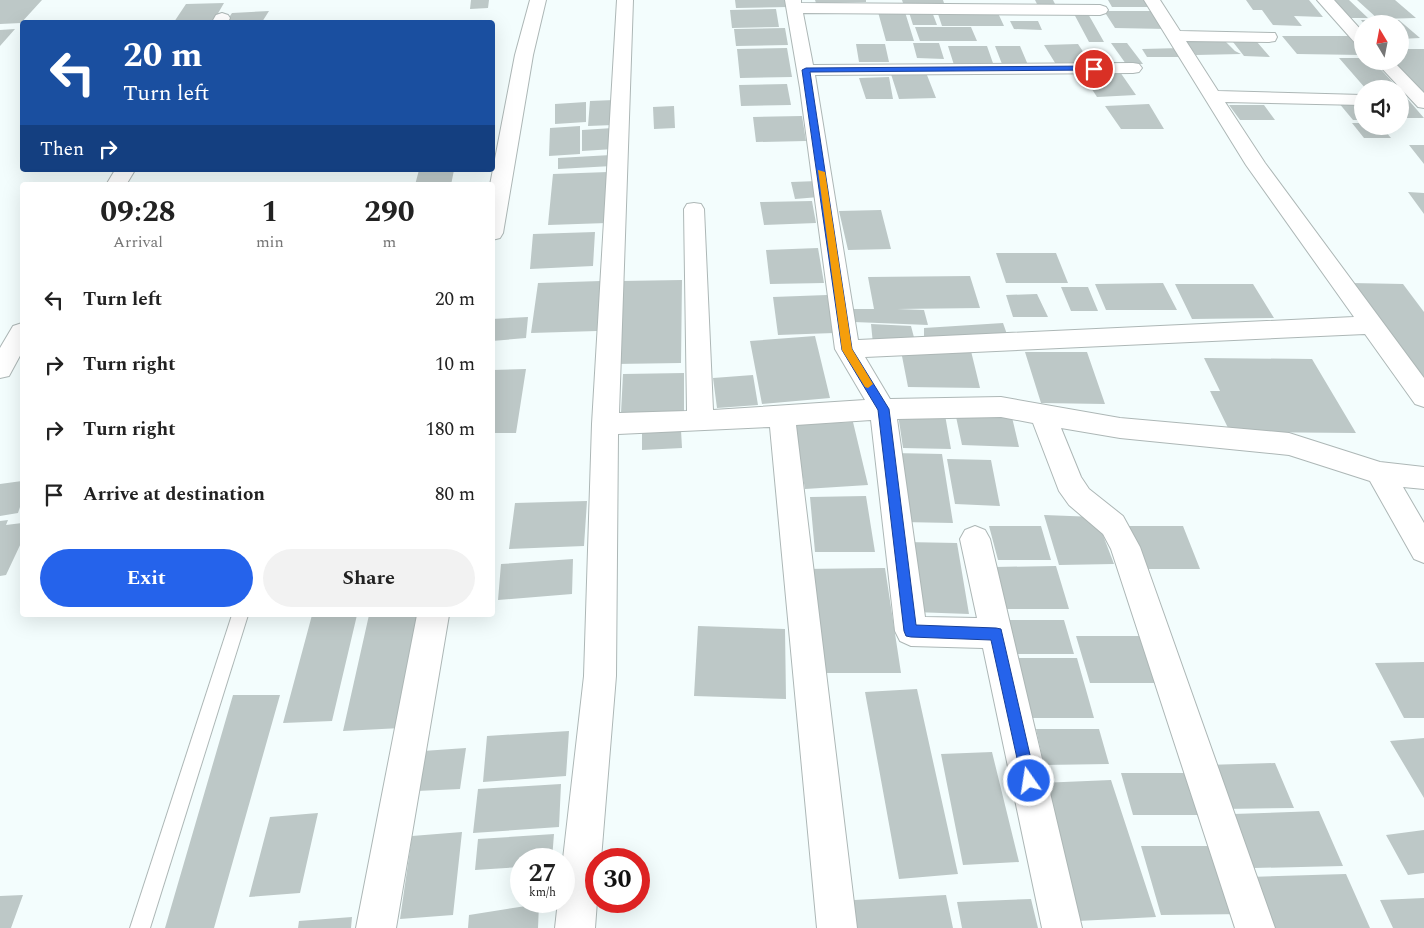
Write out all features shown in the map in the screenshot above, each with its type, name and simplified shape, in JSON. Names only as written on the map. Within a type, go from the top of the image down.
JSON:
[{"type":"street","points":[[495,217],[524,55],[538,0]]},
{"type":"street","points":[[575,928],[600,676],[605,424],[625,0]]},
{"type":"street","points":[[1152,0],[1256,164],[1424,397]]},
{"type":"street","points":[[1325,0],[1354,31]]},
{"type":"street","points":[[996,634],[911,631],[884,409],[847,350],[806,70],[794,4],[1100,10]]},
{"type":"street","points":[[1175,36],[1269,37]]},
{"type":"street","points":[[806,70],[1134,68]]},
{"type":"street","points":[[1392,70],[1424,104]]},
{"type":"street","points":[[1213,96],[1354,100]]},
{"type":"street","points":[[694,209],[700,420]]},
{"type":"street","points":[[847,350],[1372,325]]},
{"type":"street","points":[[0,369],[20,335]]},
{"type":"street","points":[[605,424],[782,416],[884,409],[1001,407],[1120,428],[1289,444],[1380,473],[1424,478]]},
{"type":"street","points":[[1044,415],[1068,483],[1079,497],[1113,525],[1125,547],[1255,928]]},
{"type":"street","points":[[782,416],[837,928]]},
{"type":"street","points":[[1380,473],[1424,550]]},
{"type":"street","points":[[975,539],[1062,928]]},
{"type":"street","points":[[376,928],[433,617]]},
{"type":"lane","points":[[140,928],[239,617]]},
{"type":"building","points":[[0,0],[42,0],[24,20],[20,20],[20,23],[0,24]]},
{"type":"building","points":[[471,0],[489,0],[488,8],[470,9]]},
{"type":"building","points":[[735,0],[785,0],[787,7],[736,8]]},
{"type":"building","points":[[815,0],[866,0],[866,2],[816,3]]},
{"type":"building","points":[[902,0],[943,0],[944,3],[903,3]]},
{"type":"building","points":[[1035,0],[1053,0],[1055,4],[1037,4]]},
{"type":"building","points":[[1108,0],[1146,0],[1150,7],[1112,7]]},
{"type":"building","points":[[1246,0],[1309,0],[1323,17],[1294,16],[1302,26],[1273,25],[1262,10],[1253,10]]},
{"type":"building","points":[[1331,0],[1349,0],[1365,15],[1354,15],[1354,18],[1350,18]]},
{"type":"building","points":[[1357,0],[1395,0],[1416,18],[1409,18],[1409,15],[1374,15]]},
{"type":"building","points":[[224,3],[214,20],[175,20],[186,4]]},
{"type":"building","points":[[776,9],[779,27],[732,28],[730,10]]},
{"type":"building","points":[[908,9],[931,9],[937,25],[913,25]]},
{"type":"building","points":[[269,11],[263,20],[227,20],[232,13]]},
{"type":"building","points":[[937,11],[997,11],[1004,26],[942,26]]},
{"type":"building","points":[[1104,11],[1155,11],[1167,29],[1115,28]]},
{"type":"building","points":[[878,12],[905,12],[914,41],[886,41]]},
{"type":"building","points":[[1073,12],[1087,12],[1104,42],[1089,42]]},
{"type":"building","points":[[1010,21],[1038,21],[1042,30],[1014,29]]},
{"type":"building","points":[[915,27],[971,27],[977,41],[920,41]]},
{"type":"building","points":[[785,28],[788,45],[736,46],[734,29]]},
{"type":"building","points":[[15,29],[0,46],[0,30]]},
{"type":"building","points":[[1409,29],[1420,38],[1409,39]]},
{"type":"building","points":[[1282,36],[1348,36],[1354,43],[1354,55],[1297,54]]},
{"type":"building","points":[[1186,41],[1225,41],[1241,54],[1196,55]]},
{"type":"building","points":[[1233,42],[1257,42],[1270,57],[1244,56]]},
{"type":"building","points":[[913,43],[939,43],[944,59],[917,58]]},
{"type":"building","points":[[1111,43],[1127,43],[1143,64],[1126,64]]},
{"type":"building","points":[[856,44],[885,44],[889,62],[859,62]]},
{"type":"building","points":[[1078,44],[1092,65],[1057,66],[1044,45]]},
{"type":"building","points":[[948,46],[987,46],[994,66],[954,65]]},
{"type":"building","points":[[995,46],[1020,46],[1028,65],[1002,64]]},
{"type":"building","points":[[787,48],[792,77],[740,78],[737,49]]},
{"type":"building","points":[[1181,48],[1187,57],[1147,57],[1142,49]]},
{"type":"building","points":[[1409,49],[1424,49],[1424,95],[1399,70],[1409,70]]},
{"type":"building","points":[[1339,58],[1354,58],[1354,70],[1381,70],[1391,80],[1358,80]]},
{"type":"building","points":[[925,70],[936,98],[899,99],[890,71]]},
{"type":"building","points":[[1120,72],[1136,95],[1097,97],[1082,74]]},
{"type":"building","points":[[889,77],[893,99],[866,99],[859,78]]},
{"type":"building","points":[[787,84],[791,105],[741,106],[739,85]]},
{"type":"building","points":[[614,100],[613,125],[588,126],[590,101]]},
{"type":"building","points":[[1409,101],[1424,118],[1409,118]]},
{"type":"building","points":[[586,102],[586,122],[555,124],[555,104]]},
{"type":"building","points":[[1338,102],[1354,103],[1353,120]]},
{"type":"building","points":[[1149,104],[1164,129],[1121,129],[1105,106]]},
{"type":"building","points":[[1229,105],[1264,105],[1275,120],[1240,120]]},
{"type":"building","points":[[674,106],[675,128],[654,129],[653,107]]},
{"type":"building","points":[[802,116],[806,141],[756,142],[753,117]]},
{"type":"building","points":[[580,126],[580,154],[549,156],[550,128]]},
{"type":"building","points":[[613,128],[614,149],[582,151],[582,130]]},
{"type":"building","points":[[1362,135],[1388,135],[1391,138],[1364,138]]},
{"type":"building","points":[[1409,145],[1424,145],[1424,164]]},
{"type":"building","points":[[611,155],[612,166],[558,169],[558,158]]},
{"type":"building","points":[[418,172],[454,172],[452,182],[416,182]]},
{"type":"building","points":[[608,172],[607,223],[548,225],[553,174]]},
{"type":"building","points":[[818,181],[819,197],[795,199],[791,182]]},
{"type":"building","points":[[1408,192],[1424,193],[1424,214]]},
{"type":"building","points":[[812,201],[816,223],[764,225],[760,202]]},
{"type":"building","points":[[881,210],[891,249],[848,250],[839,211]]},
{"type":"building","points":[[595,232],[593,266],[530,269],[533,234]]},
{"type":"building","points":[[818,248],[824,283],[770,284],[766,250]]},
{"type":"building","points":[[996,253],[1056,253],[1068,283],[1006,283]]},
{"type":"building","points":[[970,276],[980,308],[897,309],[924,310],[928,325],[854,322],[854,309],[874,309],[868,277]]},
{"type":"building","points":[[682,280],[681,363],[615,364],[621,281]]},
{"type":"building","points":[[601,281],[597,331],[531,333],[538,283]]},
{"type":"building","points":[[1163,283],[1177,310],[1106,310],[1095,284]]},
{"type":"building","points":[[1351,283],[1403,284],[1424,312],[1424,388]]},
{"type":"building","points":[[1175,284],[1253,284],[1274,318],[1192,319]]},
{"type":"building","points":[[1061,287],[1088,287],[1098,311],[1071,311]]},
{"type":"building","points":[[1037,294],[1048,317],[1013,317],[1006,295]]},
{"type":"building","points":[[827,295],[834,333],[778,335],[773,297]]},
{"type":"building","points":[[528,317],[526,338],[495,341],[495,319]]},
{"type":"building","points":[[1003,323],[1009,340],[924,344],[924,328]]},
{"type":"building","points":[[871,324],[911,326],[916,345],[873,344]]},
{"type":"building","points":[[815,336],[830,398],[762,404],[750,341]]},
{"type":"building","points":[[901,351],[971,351],[980,388],[908,387]]},
{"type":"building","points":[[1025,352],[1087,352],[1105,404],[1041,403]]},
{"type":"building","points":[[1204,358],[1312,359],[1356,433],[1230,432],[1210,391],[1220,391]]},
{"type":"building","points":[[526,369],[516,433],[495,433],[495,370]]},
{"type":"building","points":[[684,373],[684,412],[621,413],[623,374]]},
{"type":"building","points":[[753,375],[758,405],[717,408],[713,378]]},
{"type":"building","points":[[955,412],[1011,413],[1019,447],[962,445]]},
{"type":"building","points":[[898,414],[945,415],[951,449],[903,448]]},
{"type":"building","points":[[853,422],[868,485],[805,489],[794,425]]},
{"type":"building","points":[[681,430],[682,448],[642,450],[642,433]]},
{"type":"building","points":[[893,453],[942,454],[953,523],[902,522]]},
{"type":"building","points":[[947,459],[991,460],[1000,506],[955,504]]},
{"type":"building","points":[[20,481],[20,507],[18,513],[0,516],[0,484]]},
{"type":"building","points":[[866,496],[875,552],[815,552],[810,497]]},
{"type":"building","points":[[587,501],[584,546],[509,549],[515,503]]},
{"type":"building","points":[[1044,515],[1096,517],[1114,564],[1059,565]]},
{"type":"building","points":[[8,520],[6,525],[20,523],[20,545],[6,575],[0,576],[0,521]]},
{"type":"building","points":[[989,526],[1041,526],[1051,560],[998,560]]},
{"type":"building","points":[[1124,526],[1183,526],[1200,569],[1140,569]]},
{"type":"building","points":[[905,542],[957,543],[969,614],[914,612]]},
{"type":"building","points":[[573,559],[572,594],[498,600],[501,564]]},
{"type":"building","points":[[1056,566],[1069,609],[1005,609],[994,567]]},
{"type":"building","points":[[885,568],[901,673],[811,673],[802,569]]},
{"type":"building","points":[[311,617],[357,617],[332,721],[283,723]]},
{"type":"building","points":[[369,617],[422,617],[401,728],[343,731]]},
{"type":"building","points":[[1003,620],[1064,620],[1074,654],[1011,654]]},
{"type":"building","points":[[698,626],[785,629],[786,699],[694,696]]},
{"type":"building","points":[[1076,636],[1141,636],[1157,683],[1090,683]]},
{"type":"building","points":[[1007,658],[1077,658],[1094,718],[1021,718]]},
{"type":"building","points":[[1424,662],[1424,718],[1404,718],[1375,663]]},
{"type":"building","points":[[917,689],[958,874],[899,879],[865,692]]},
{"type":"building","points":[[233,695],[280,695],[214,928],[165,928]]},
{"type":"building","points":[[1036,729],[1099,729],[1109,764],[1044,765]]},
{"type":"building","points":[[569,731],[566,776],[483,782],[487,736]]},
{"type":"building","points":[[1424,738],[1424,798],[1390,741]]},
{"type":"building","points":[[466,748],[460,789],[417,791],[423,751]]},
{"type":"building","points":[[992,752],[1019,862],[963,865],[941,754]]},
{"type":"building","points":[[1275,763],[1294,808],[1223,809],[1206,765]]},
{"type":"building","points":[[1121,773],[1187,773],[1202,815],[1133,815]]},
{"type":"building","points":[[1111,780],[1156,917],[1078,921],[1040,783]]},
{"type":"building","points":[[561,784],[559,827],[473,833],[478,789]]},
{"type":"building","points":[[1319,811],[1343,866],[1254,868],[1233,814]]},
{"type":"building","points":[[318,813],[300,893],[249,897],[270,817]]},
{"type":"building","points":[[1424,830],[1424,873],[1408,875],[1386,835]]},
{"type":"building","points":[[462,832],[453,915],[400,919],[412,836]]},
{"type":"building","points":[[554,834],[553,848],[510,848],[510,868],[475,870],[478,839]]},
{"type":"building","points":[[1141,846],[1223,846],[1246,914],[1161,915]]},
{"type":"building","points":[[1346,874],[1370,928],[1269,928],[1249,877]]},
{"type":"building","points":[[23,895],[11,928],[0,928],[0,896]]},
{"type":"building","points":[[946,895],[953,928],[839,928],[836,901]]},
{"type":"building","points":[[1424,898],[1424,928],[1393,928],[1380,900]]},
{"type":"building","points":[[1031,899],[1038,928],[962,928],[957,902]]},
{"type":"building","points":[[510,909],[510,913],[539,913],[538,928],[468,928],[469,915]]},
{"type":"building","points":[[352,917],[351,928],[298,928],[299,921]]},
{"type":"slow traffic","points":[[821,172],[847,350],[868,384]]},
{"type":"route","points":[[1029,781],[996,634],[911,631],[884,409],[847,350],[806,70],[1094,69]]}]
